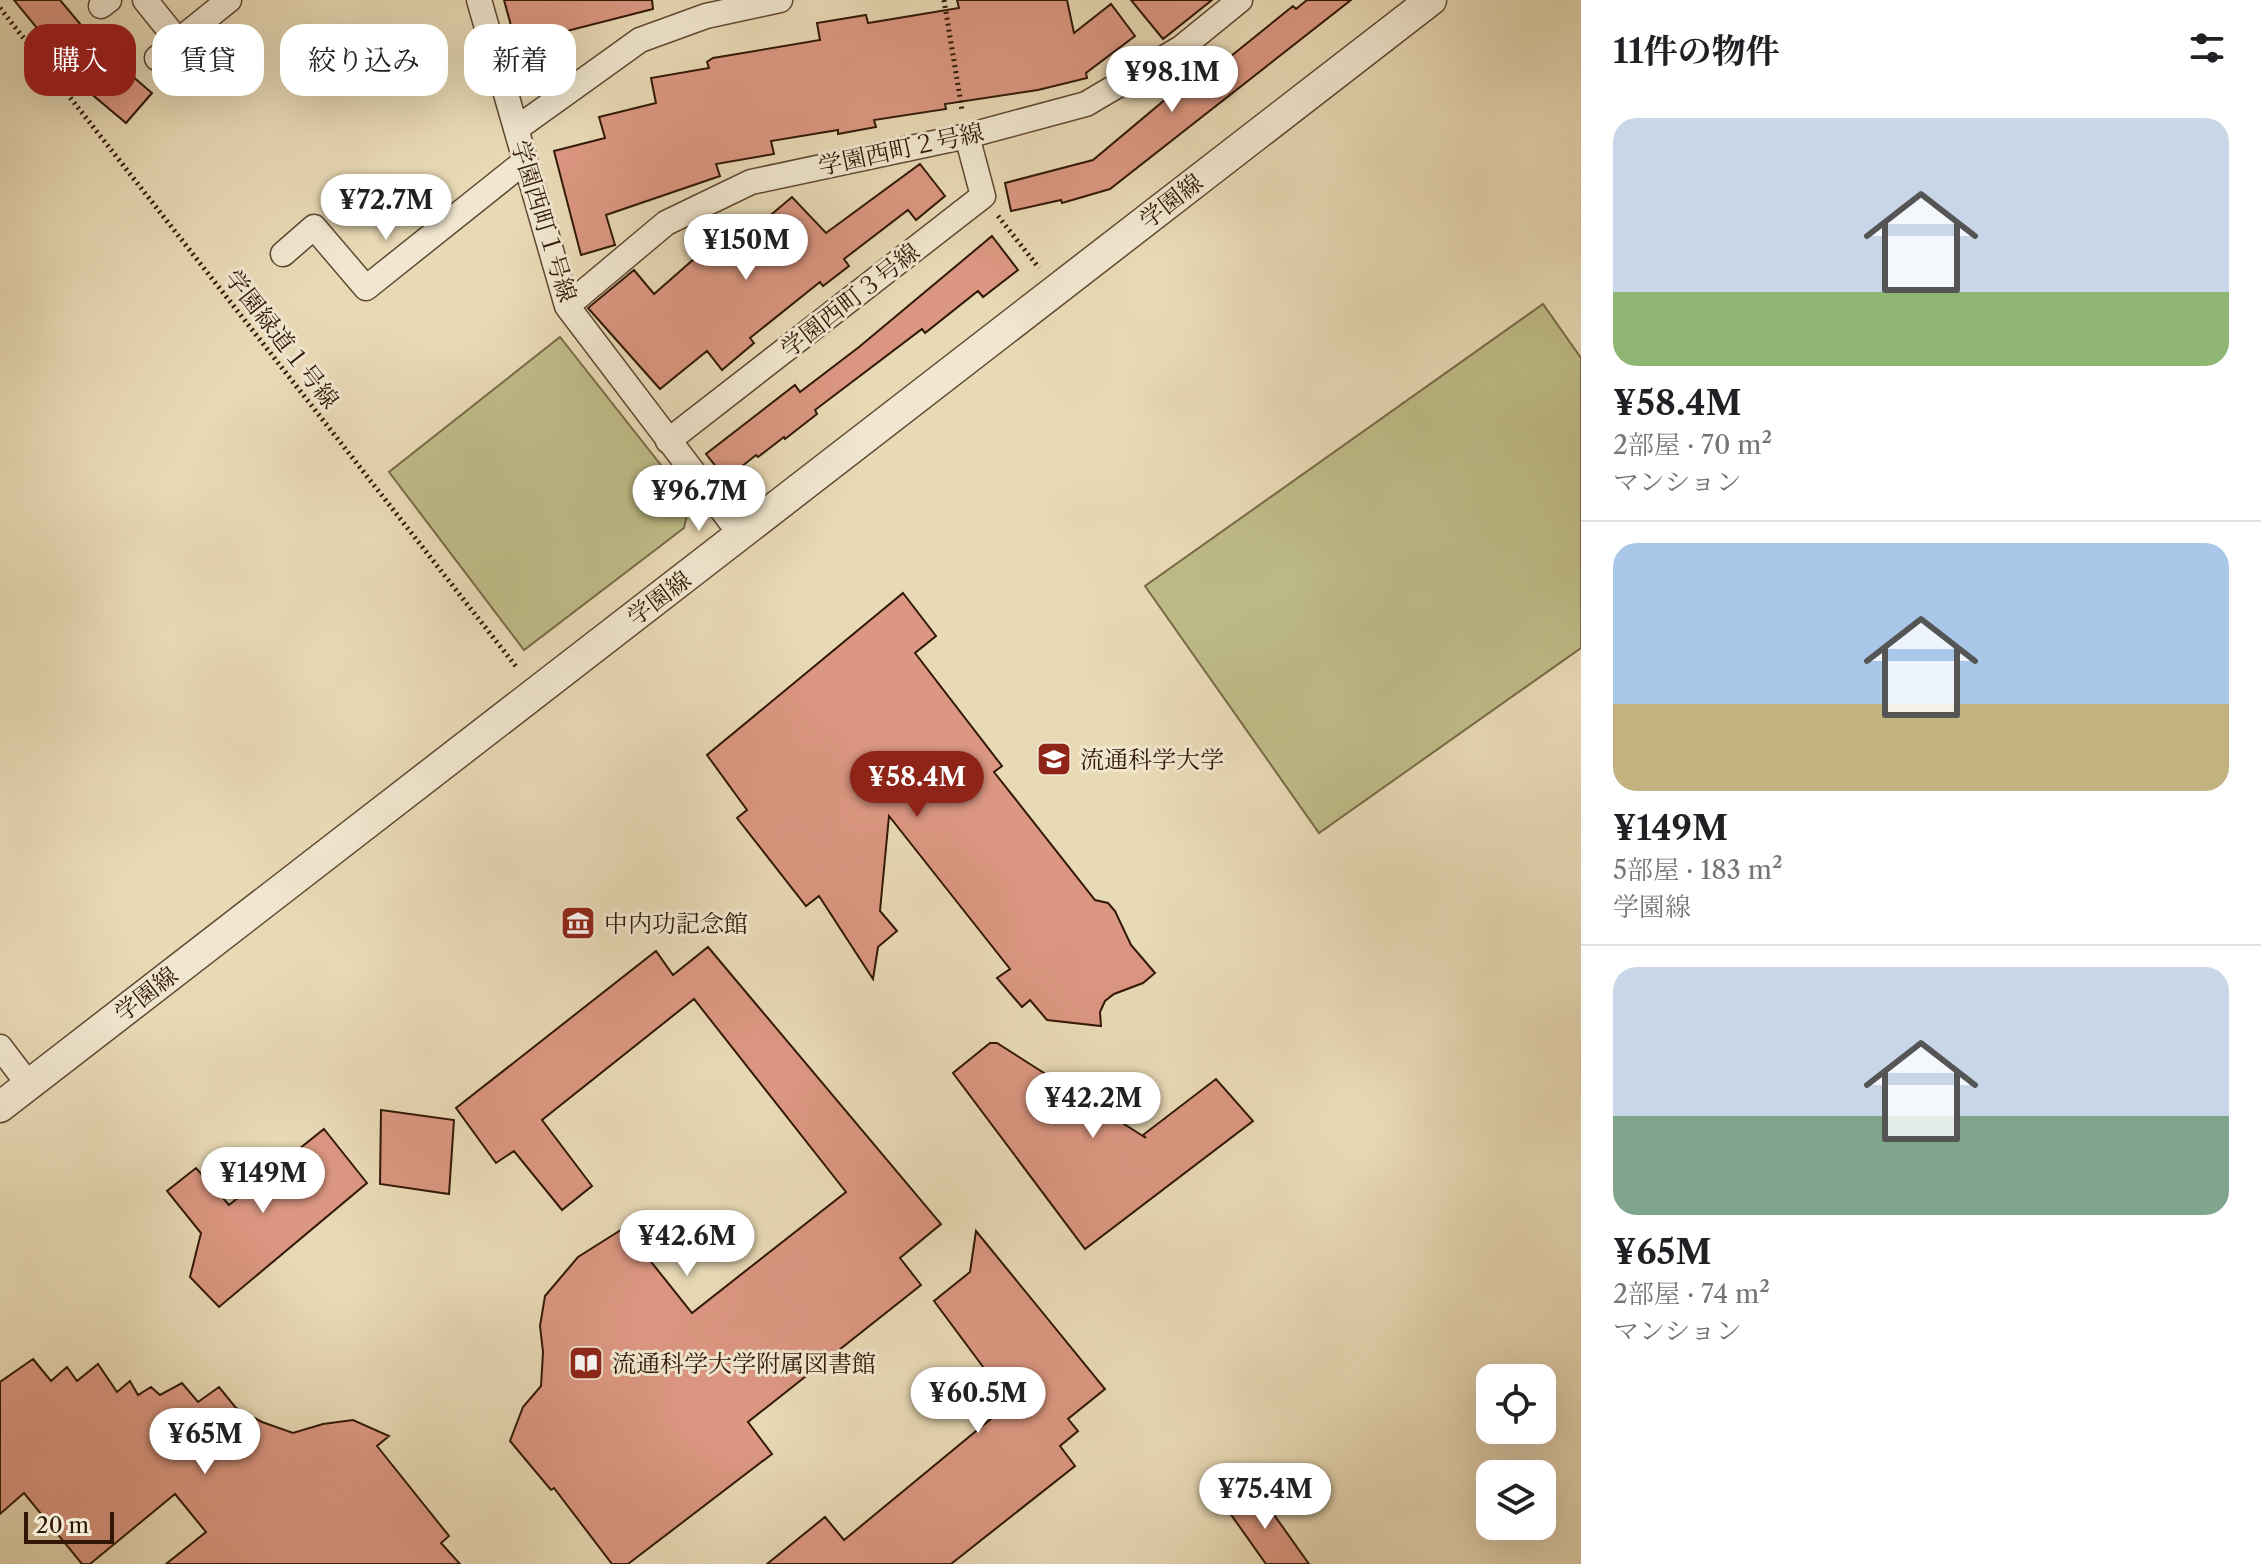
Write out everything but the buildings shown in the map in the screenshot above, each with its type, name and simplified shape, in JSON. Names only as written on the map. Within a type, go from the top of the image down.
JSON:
[{"type":"street","points":[[145,0],[164,24]]},
{"type":"street","points":[[199,24],[229,0]]},
{"type":"street","name":"学園西町１号線","points":[[479,0],[567,306],[741,535]]},
{"type":"street","points":[[516,129],[640,40],[706,16],[780,0]]},
{"type":"street","name":"学園西町２号線","points":[[567,306],[666,223],[751,182],[967,136],[1086,104],[1181,48],[1240,0]]},
{"type":"street","name":"学園線","points":[[0,1107],[1057,290],[1412,6]]},
{"type":"street","points":[[967,136],[983,196]]},
{"type":"street","points":[[283,254],[314,227],[366,288],[524,162]]},
{"type":"street","name":"学園西町３号線","points":[[668,441],[983,196]]},
{"type":"street","points":[[0,1047],[29,1085]]},
{"type":"path","points":[[944,0],[967,136]]},
{"type":"path","name":"学園緑道１号線","points":[[0,8],[536,692]]},
{"type":"path","points":[[983,196],[1057,290]]},
{"type":"shaded area","points":[[1543,304],[1581,358],[1581,648],[1319,833],[1145,586]]},
{"type":"shaded area","points":[[560,337],[690,502],[684,528],[524,650],[389,472]]},
{"type":"place","name":"流通科学大学","points":[[1054,759]]},
{"type":"place","name":"中内功記念館","points":[[578,923]]},
{"type":"place","name":"流通科学大学附属図書館","points":[[586,1363]]}]
